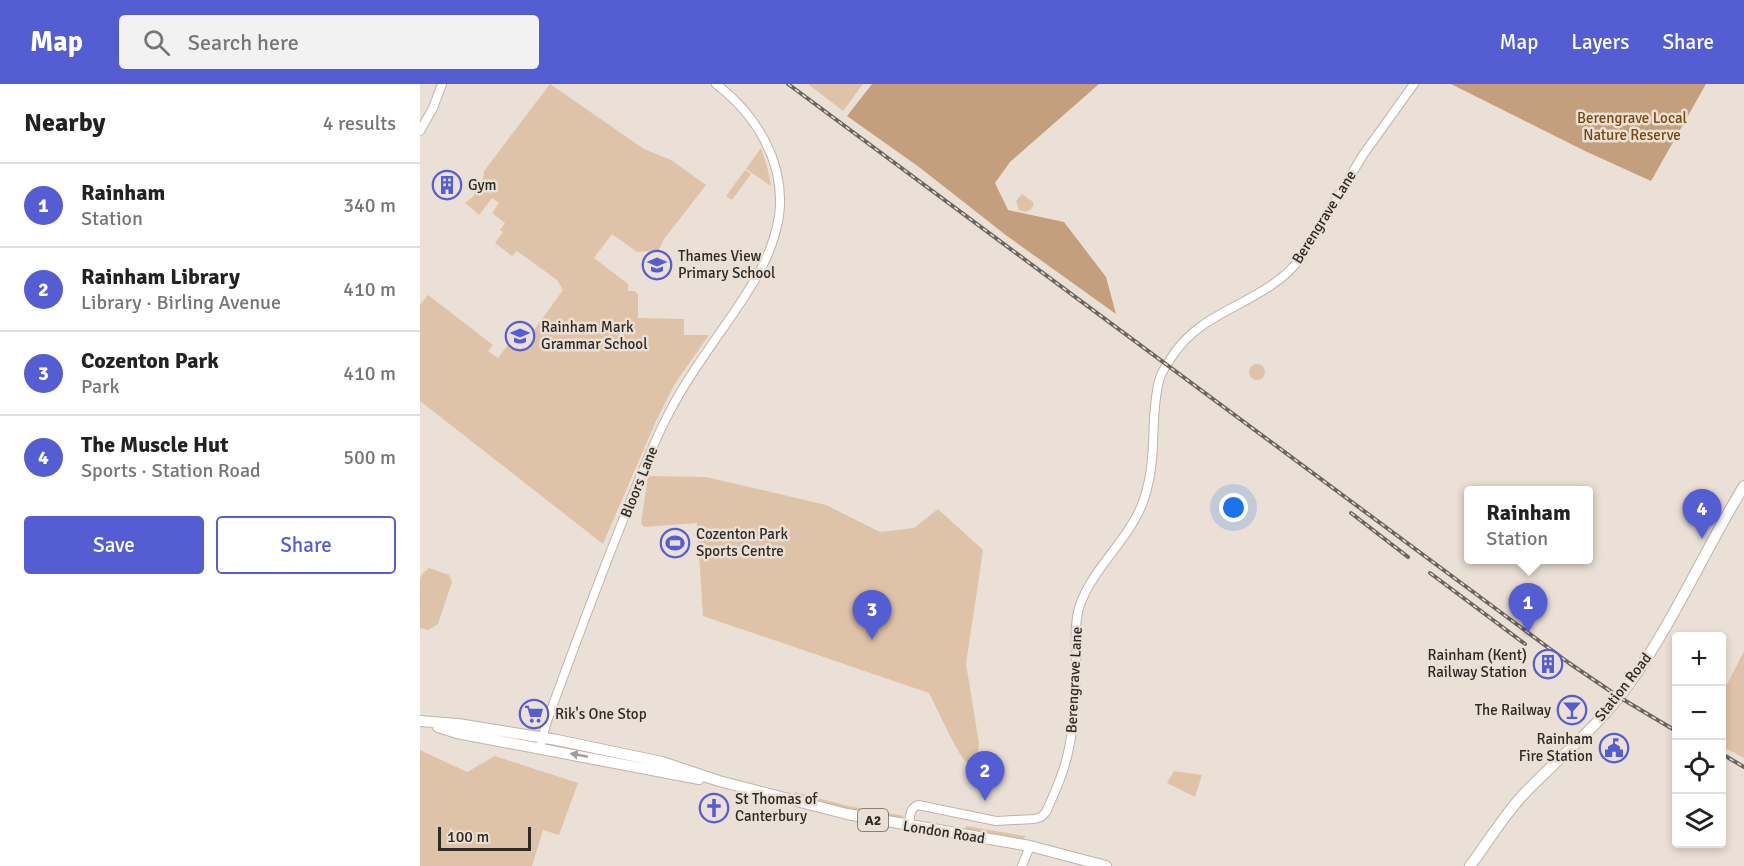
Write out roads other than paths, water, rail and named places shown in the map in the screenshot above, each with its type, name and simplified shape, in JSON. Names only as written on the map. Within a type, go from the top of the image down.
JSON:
[{"type":"main road","name":"Station Road","points":[[1470,866],[1522,797],[1602,717],[1630,683],[1662,633],[1744,486]]},
{"type":"main road","name":"London Road","points":[[421,721],[458,724],[541,742],[662,762],[719,781],[847,814],[1030,846]]},
{"type":"main road","name":"A2","points":[[1030,846],[1106,866]]},
{"type":"street","points":[[420,130],[433,108],[442,84]]},
{"type":"street","name":"Bloors Lane","points":[[541,742],[598,581],[661,430],[687,381],[756,279],[775,236],[779,216],[779,195],[777,174],[772,158],[764,138],[747,112],[716,84]]},
{"type":"street","name":"Berengrave Lane","points":[[909,826],[911,810],[918,805],[996,821],[1025,820],[1041,817],[1046,812],[1070,747],[1076,674],[1075,633],[1080,607],[1091,584],[1136,517],[1144,500],[1150,475],[1155,400],[1160,377],[1172,357],[1191,334],[1210,319],[1272,285],[1294,266],[1363,155],[1414,84]]},
{"type":"street","points":[[1022,866],[1030,846]]},
{"type":"railway","points":[[788,84],[1569,663],[1619,697],[1672,729]]},
{"type":"railway","points":[[1351,513],[1408,557]]},
{"type":"railway","points":[[1430,573],[1525,644]]},
{"type":"railway","points":[[1726,756],[1744,767]]},
{"type":"place","name":"Gym","points":[[447,185]]},
{"type":"place","name":"Thames View Primary School","points":[[657,265]]},
{"type":"place","name":"Rainham Mark Grammar School","points":[[520,336]]},
{"type":"place","name":"The Muscle Hut","points":[[1702,539]]},
{"type":"place","name":"Cozenton Park Sports Centre","points":[[675,543]]},
{"type":"place","name":"Rainham","points":[[1528,633]]},
{"type":"place","name":"Cozenton Park","points":[[872,640]]},
{"type":"place","name":"Rainham (Kent) Railway Station","points":[[1548,664]]},
{"type":"place","name":"The Railway","points":[[1572,710]]},
{"type":"place","name":"Rik's One Stop","points":[[534,714]]},
{"type":"place","name":"Rainham Fire Station","points":[[1614,748]]},
{"type":"place","name":"Rainham Library","points":[[985,801]]},
{"type":"place","name":"St Thomas of Canterbury","points":[[714,808]]},
{"type":"park label","name":"Berengrave Local Nature Reserve","points":[[1632,126]]}]
